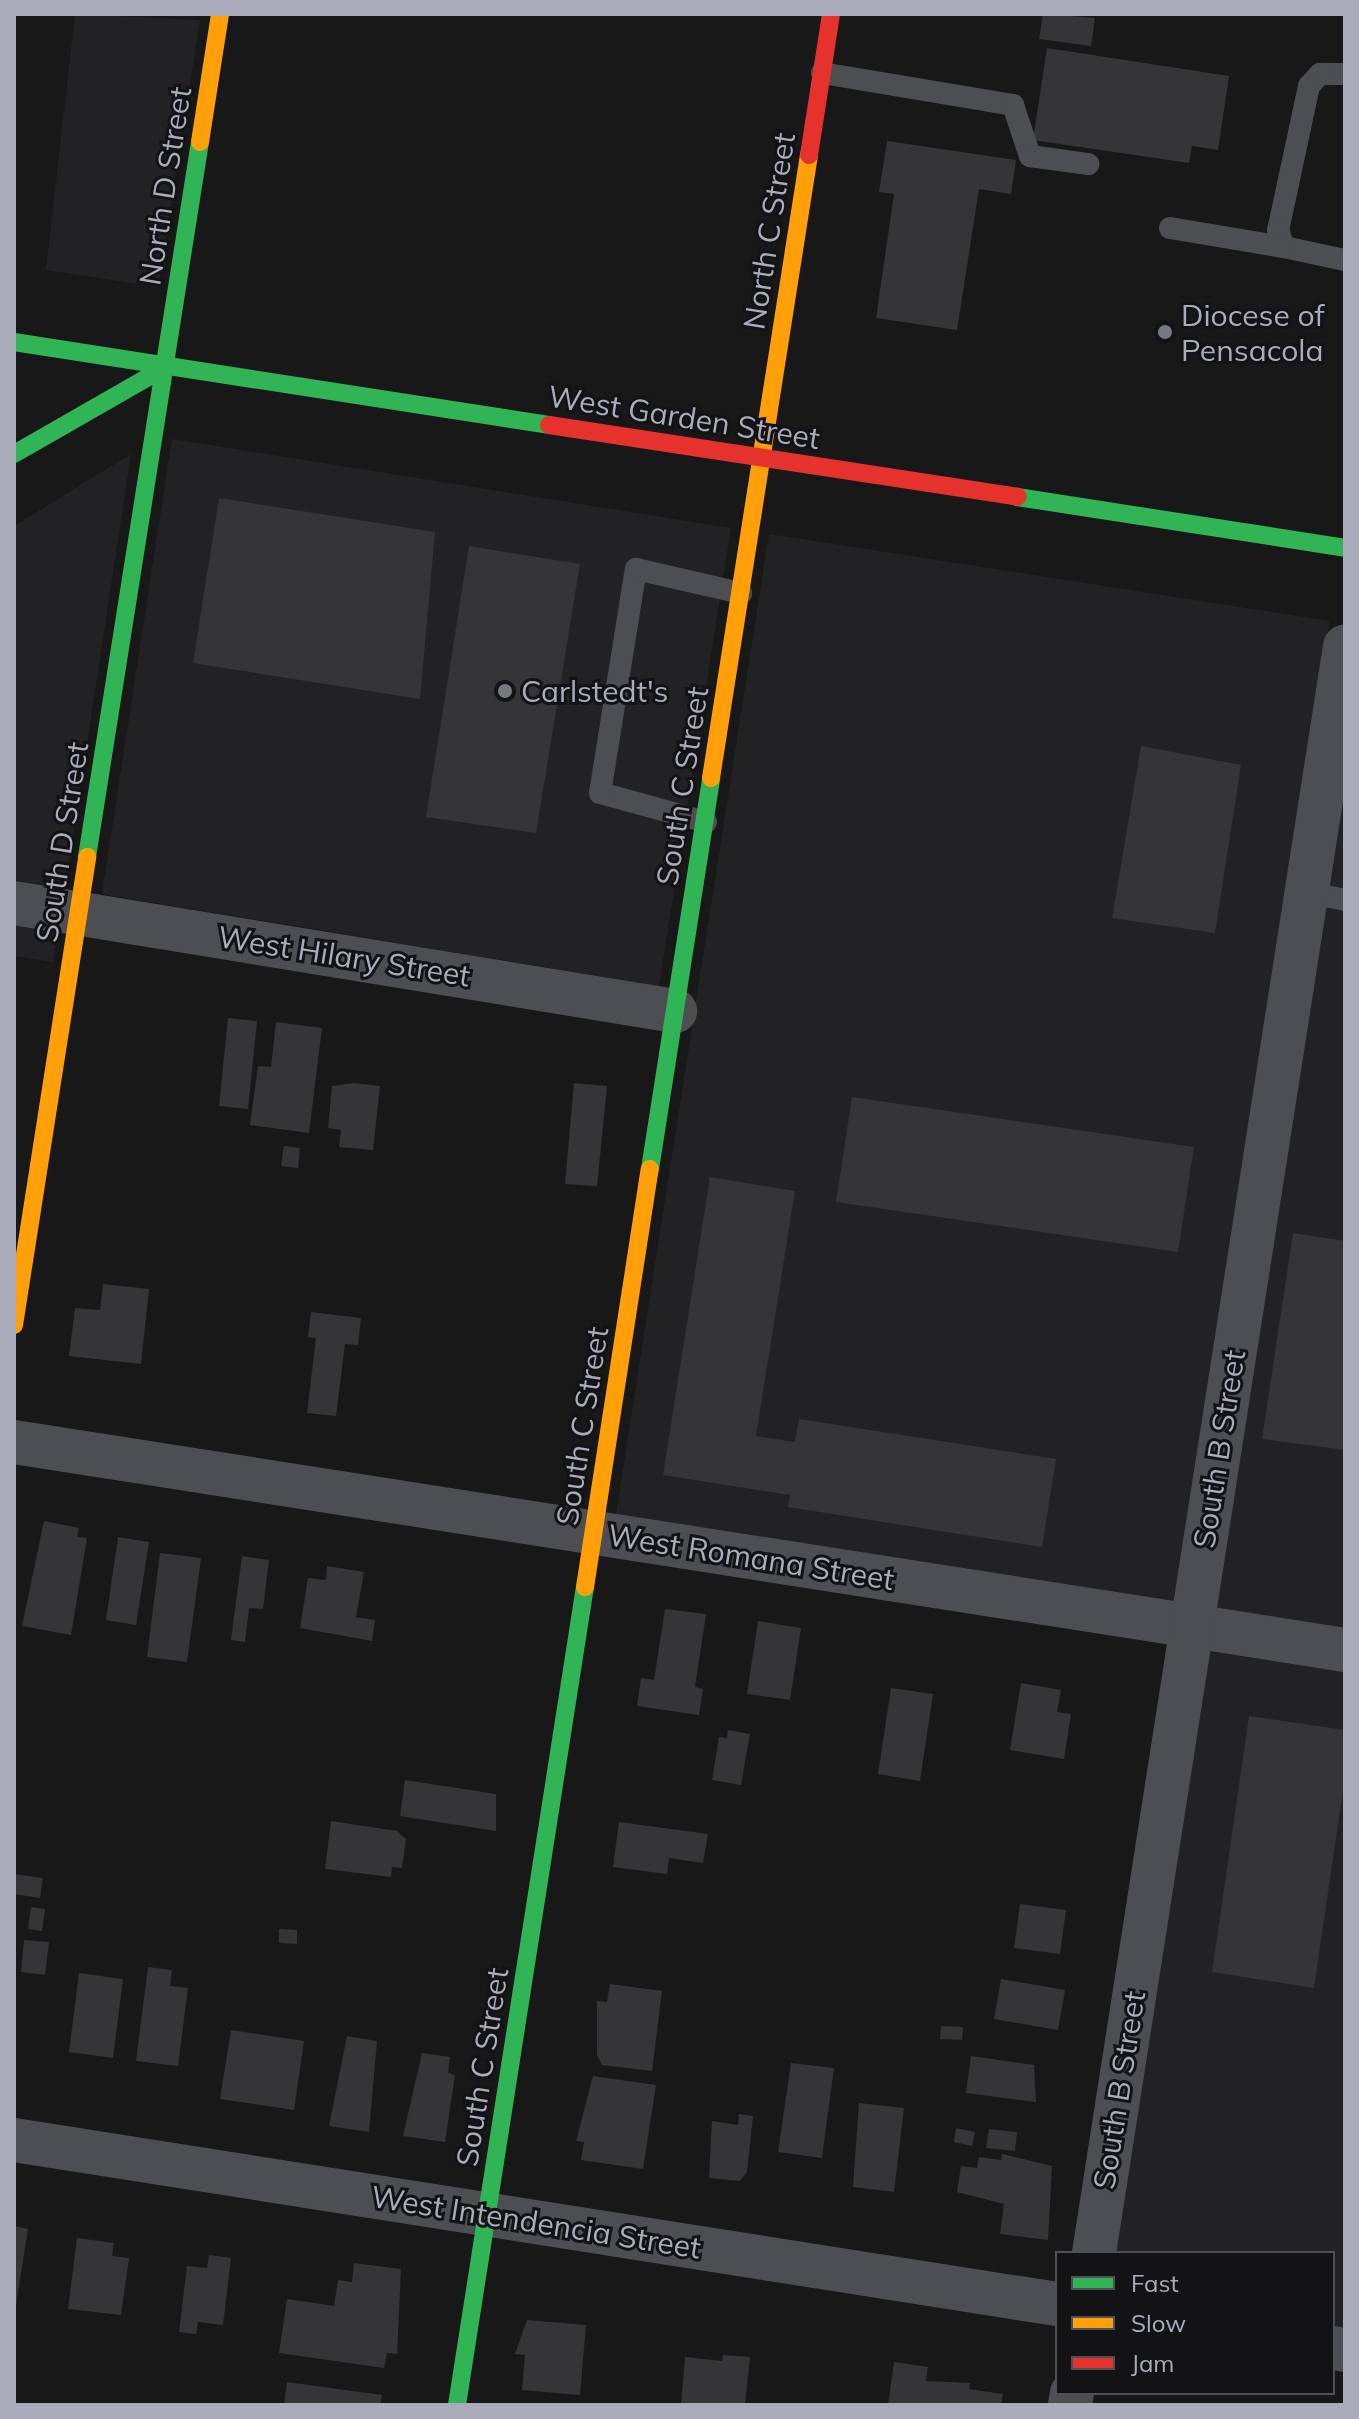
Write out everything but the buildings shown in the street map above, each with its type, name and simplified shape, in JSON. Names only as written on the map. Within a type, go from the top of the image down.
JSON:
[{"type":"street","name":"North D Street","points":[[164,368],[220,14]]},
{"type":"street","name":"North C Street","points":[[762,456],[831,14]]},
{"type":"street","name":"West Garden Street","points":[[14,342],[164,368],[762,456],[1345,548]]},
{"type":"street","points":[[14,454],[164,368]]},
{"type":"street","name":"South D Street","points":[[14,1325],[164,368]]},
{"type":"street","name":"South C Street","points":[[457,2405],[762,456]]},
{"type":"street","name":"South B Street","points":[[1094,2251],[1192,1626],[1326,896],[1345,646]]},
{"type":"street","name":"West Hilary Street","points":[[14,903],[675,1011]]},
{"type":"street","name":"West Romana Street","points":[[14,1442],[1345,1650]]},
{"type":"street","name":"West Intendencia Street","points":[[14,2140],[1055,2304]]},
{"type":"lane","points":[[822,73],[1013,105],[1030,156],[1088,164]]},
{"type":"lane","points":[[1284,247],[1278,230],[1309,86],[1320,74],[1345,74]]},
{"type":"lane","points":[[1170,228],[1345,260]]},
{"type":"lane","points":[[706,822],[600,793],[636,569],[741,593]]},
{"type":"shaded area","points":[[75,14],[200,20],[158,287],[46,270]]},
{"type":"shaded area","points":[[172,439],[731,528],[659,986],[102,894]]},
{"type":"shaded area","points":[[131,454],[65,888],[14,880],[14,526]]},
{"type":"shaded area","points":[[769,534],[1330,621],[1176,1602],[616,1514]]},
{"type":"shaded area","points":[[1345,769],[1345,1628],[1214,1608]]},
{"type":"shaded area","points":[[14,925],[58,931],[53,962],[14,956]]},
{"type":"shaded area","points":[[1207,1651],[1345,1672],[1345,2328],[1335,2326],[1335,2251],[1113,2251]]},
{"type":"traffic: fast","points":[[87,857],[200,142]]},
{"type":"traffic: fast","points":[[14,342],[549,425]]},
{"type":"traffic: fast","points":[[14,454],[164,368]]},
{"type":"traffic: fast","points":[[1017,497],[1345,548]]},
{"type":"traffic: fast","points":[[650,1169],[711,778]]},
{"type":"traffic: fast","points":[[457,2405],[585,1587]]},
{"type":"traffic: slow","points":[[200,142],[220,14]]},
{"type":"traffic: slow","points":[[711,778],[809,155]]},
{"type":"traffic: slow","points":[[14,1325],[87,857]]},
{"type":"traffic: slow","points":[[585,1587],[650,1169]]},
{"type":"traffic: jam","points":[[809,155],[831,14]]},
{"type":"traffic: jam","points":[[549,425],[1017,497]]},
{"type":"place","name":"Diocese of Pensacola","points":[[1165,332]]},
{"type":"place","name":"Carlstedt's","points":[[505,691]]}]
